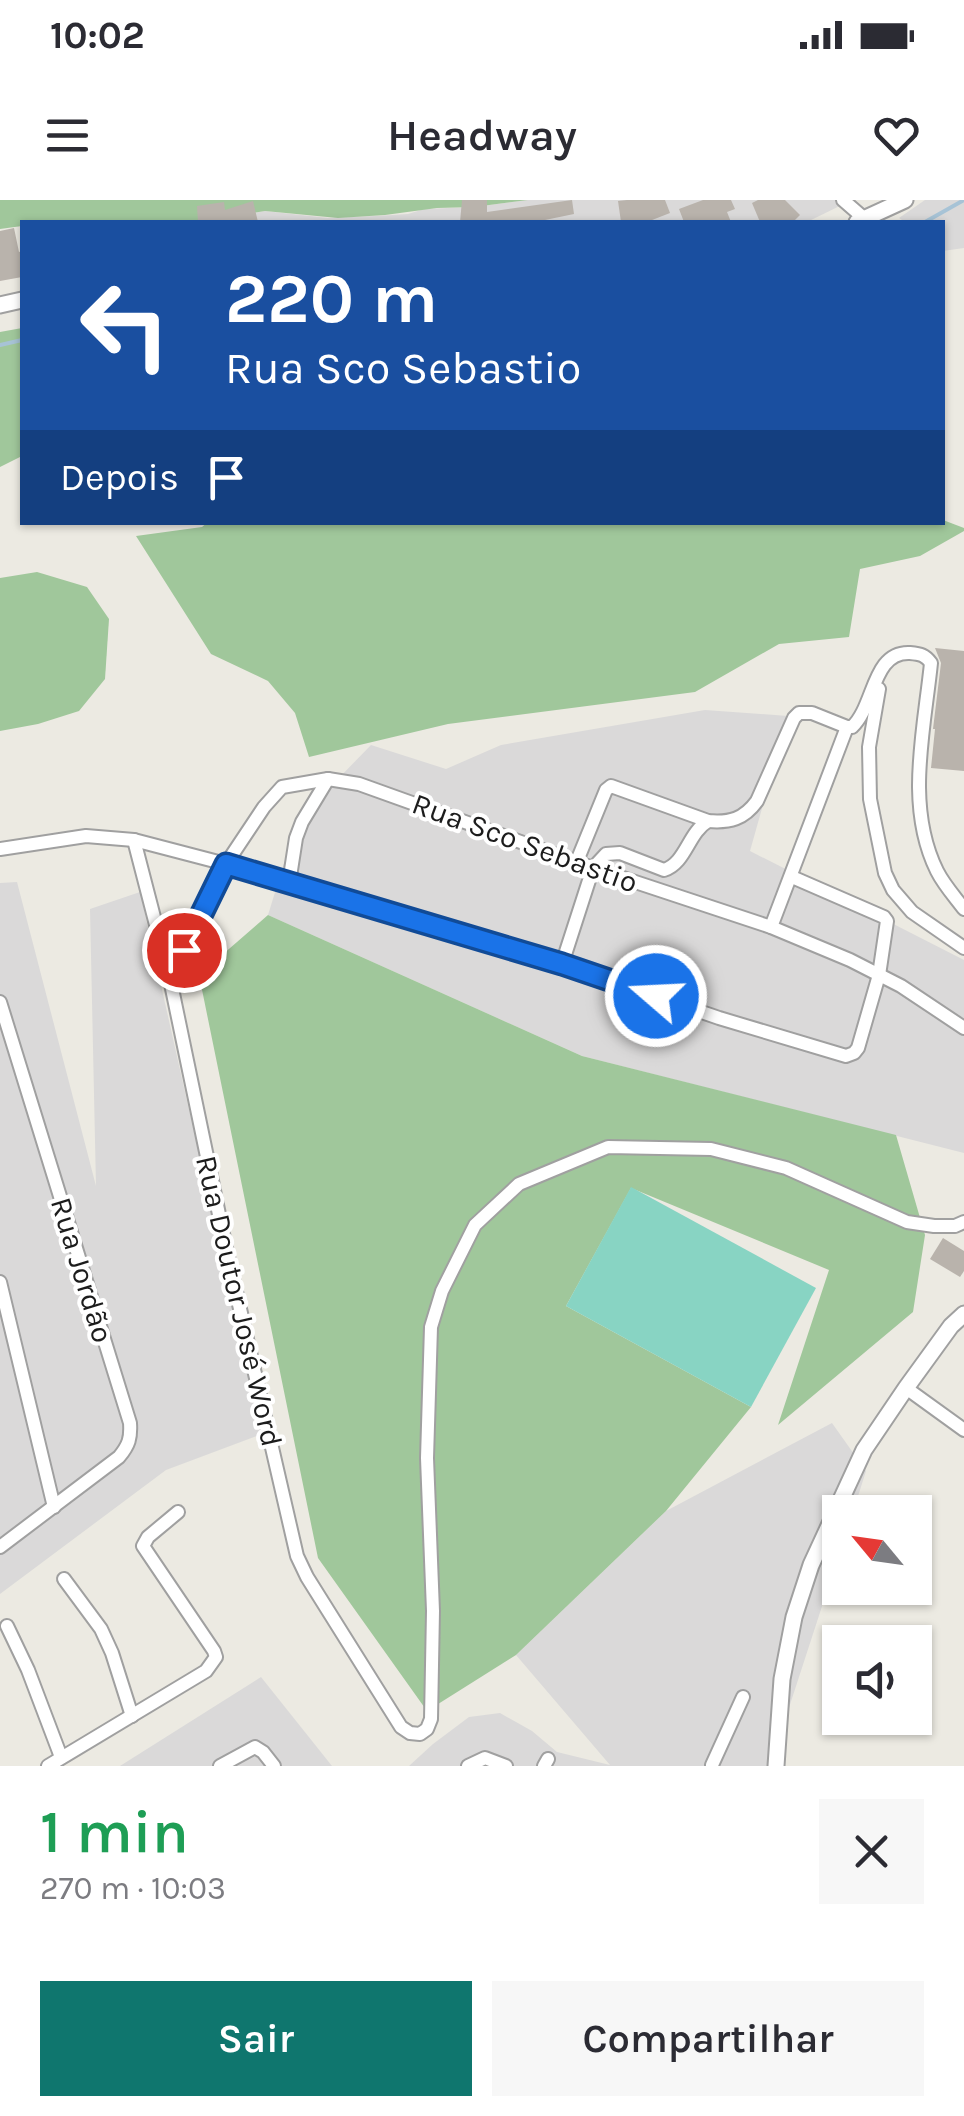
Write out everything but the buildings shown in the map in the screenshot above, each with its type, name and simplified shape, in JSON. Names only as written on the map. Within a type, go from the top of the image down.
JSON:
[{"type":"street","points":[[843,200],[868,219]]},
{"type":"street","points":[[866,200],[868,219]]},
{"type":"street","points":[[868,219],[905,200]]},
{"type":"street","points":[[578,861],[608,787],[708,821],[736,820],[748,813],[794,718],[799,713],[812,713],[847,727],[857,723],[883,666],[900,653],[924,656],[931,663],[918,772],[920,812],[926,844],[938,874],[964,909]]},
{"type":"street","points":[[883,666],[870,747],[870,799],[885,873],[893,890],[912,912],[964,948]]},
{"type":"street","points":[[771,928],[847,727]]},
{"type":"street","points":[[289,883],[296,838],[328,778]]},
{"type":"street","name":"Rua Sco Sebastio","points":[[170,979],[226,864],[264,806],[282,787],[328,778],[359,784],[771,928],[850,960],[900,986],[964,1028]]},
{"type":"street","points":[[562,964],[593,868],[606,854],[612,852],[670,869],[699,826],[708,821]]},
{"type":"street","points":[[0,849],[86,836],[134,840],[562,964],[846,1056],[858,1048],[879,976],[888,925],[884,917],[792,877]]},
{"type":"street","name":"Rua Doutor José Word","points":[[134,840],[170,979],[226,1248],[297,1556],[401,1727],[410,1733],[420,1734],[431,1719],[427,1458],[431,1327],[442,1290],[475,1226],[519,1184],[608,1147],[711,1149],[786,1168],[907,1222],[934,1226],[964,1222]]},
{"type":"street","name":"Rua Jordão","points":[[0,1002],[130,1423],[127,1447],[119,1457],[0,1547]]},
{"type":"street","points":[[0,1282],[54,1507]]},
{"type":"street","points":[[776,1766],[782,1678],[794,1617],[811,1565],[864,1450],[951,1326],[964,1314]]},
{"type":"street","points":[[906,1388],[964,1430]]},
{"type":"street","points":[[48,1766],[206,1671],[216,1657],[143,1546],[178,1512]]},
{"type":"street","points":[[64,1579],[101,1629],[132,1716]]},
{"type":"street","points":[[8,1626],[61,1758]]},
{"type":"street","points":[[712,1766],[743,1697]]},
{"type":"street","points":[[220,1766],[255,1748],[264,1752],[274,1766]]},
{"type":"street","points":[[468,1766],[486,1758],[506,1766]]},
{"type":"shaded area","points":[[528,200],[852,200],[811,220],[212,220],[265,211],[328,218]]},
{"type":"shaded area","points":[[925,200],[964,200],[964,248],[945,251],[945,220],[899,218]]},
{"type":"shaded area","points":[[705,710],[788,716],[750,851],[964,960],[964,1153],[582,1056],[268,915],[297,821],[371,745],[446,769],[501,745]]},
{"type":"shaded area","points":[[17,882],[96,1186],[90,909],[140,892],[262,1434],[166,1470],[0,1594],[0,883]]},
{"type":"shaded area","points":[[631,1187],[816,1288],[751,1407],[566,1306]]},
{"type":"shaded area","points":[[832,1423],[866,1471],[858,1495],[822,1495],[822,1605],[770,1766],[409,1766],[469,1717],[500,1713],[532,1731],[557,1752],[610,1765],[516,1655],[666,1511]]},
{"type":"shaded area","points":[[261,1677],[332,1766],[120,1766]]},
{"type":"green space","points":[[0,200],[528,200],[338,218],[265,211],[212,220],[20,220],[20,226],[0,229]]},
{"type":"green space","points":[[20,328],[20,457],[0,467],[0,332]]},
{"type":"green space","points":[[945,521],[964,531],[920,556],[860,569],[849,637],[779,644],[695,692],[448,724],[309,757],[295,713],[268,681],[211,654],[136,536],[202,527],[945,525]]},
{"type":"green space","points":[[37,572],[87,587],[109,619],[105,679],[79,711],[0,731],[0,578]]},
{"type":"green space","points":[[268,915],[582,1056],[896,1135],[925,1235],[913,1312],[778,1425],[829,1270],[631,1188],[566,1306],[751,1407],[666,1511],[516,1655],[427,1711],[318,1558],[199,975]]},
{"type":"waterway","points":[[929,220],[964,200]]},
{"type":"waterway","points":[[0,345],[20,340]]},
{"type":"route","points":[[184,950],[226,864],[562,964],[656,996]]}]
